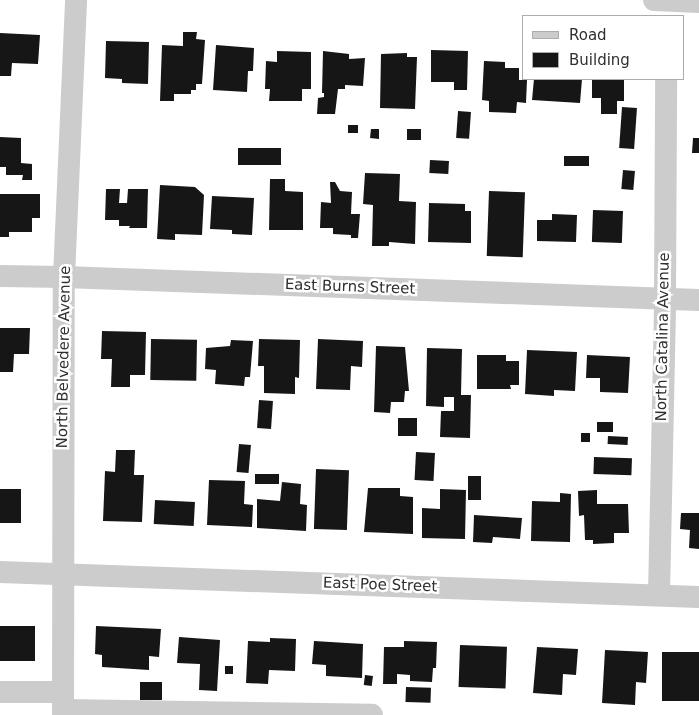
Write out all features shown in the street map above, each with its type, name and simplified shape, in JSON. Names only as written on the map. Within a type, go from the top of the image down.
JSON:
[{"type":"street","name":"North Belvedere Avenue","points":[[63,706],[64,277],[76,0]]},
{"type":"street","points":[[654,0],[699,2]]},
{"type":"street","points":[[666,0],[666,15]]},
{"type":"street","name":"North Catalina Avenue","points":[[658,596],[665,299],[666,80]]},
{"type":"street","name":"East Burns Street","points":[[0,276],[699,300]]},
{"type":"street","name":"East Poe Street","points":[[0,572],[699,597]]},
{"type":"street","points":[[0,692],[63,706],[372,715]]},
{"type":"building","points":[[183,32],[197,32],[196,39],[205,40],[202,84],[196,84],[196,90],[191,90],[191,94],[174,94],[174,101],[160,101],[162,45],[183,46]]},
{"type":"building","points":[[0,33],[40,35],[38,64],[12,63],[11,76],[0,76]]},
{"type":"building","points":[[106,41],[149,42],[148,84],[122,83],[122,79],[105,78]]},
{"type":"building","points":[[216,45],[254,48],[253,71],[248,71],[247,92],[213,90]]},
{"type":"building","points":[[431,50],[468,51],[467,90],[454,90],[454,82],[431,82]]},
{"type":"building","points":[[277,51],[311,52],[311,89],[302,89],[302,101],[269,101],[270,89],[265,89],[266,61],[277,62]]},
{"type":"building","points":[[323,51],[349,54],[349,59],[365,58],[363,86],[345,85],[345,89],[338,89],[335,114],[317,114],[318,98],[324,97],[324,93],[322,93]]},
{"type":"building","points":[[407,53],[407,57],[417,57],[415,109],[380,108],[381,54]]},
{"type":"building","points":[[484,61],[505,62],[505,68],[519,68],[519,80],[527,80],[526,103],[517,102],[516,113],[489,112],[489,101],[482,100]]},
{"type":"building","points":[[534,80],[582,80],[580,103],[532,100]]},
{"type":"building","points":[[592,80],[624,80],[624,101],[617,101],[617,114],[601,114],[601,98],[592,98]]},
{"type":"building","points":[[622,107],[637,108],[634,149],[619,148]]},
{"type":"building","points":[[458,111],[471,112],[469,139],[456,138]]},
{"type":"building","points":[[348,125],[358,125],[358,133],[348,133]]},
{"type":"building","points":[[371,129],[379,129],[379,139],[370,138]]},
{"type":"building","points":[[407,129],[421,129],[421,140],[407,140]]},
{"type":"building","points":[[0,137],[21,138],[21,163],[32,164],[32,180],[22,180],[23,175],[6,175],[6,167],[0,167]]},
{"type":"building","points":[[693,138],[699,138],[699,153],[692,153]]},
{"type":"building","points":[[238,148],[281,148],[281,165],[238,165]]},
{"type":"building","points":[[564,156],[589,156],[589,166],[564,166]]},
{"type":"building","points":[[430,160],[449,161],[448,174],[429,173]]},
{"type":"building","points":[[623,170],[635,171],[633,190],[621,189]]},
{"type":"building","points":[[365,173],[400,174],[399,201],[416,202],[415,244],[389,242],[389,246],[372,246],[373,205],[363,204]]},
{"type":"building","points":[[270,179],[285,179],[285,191],[303,192],[303,230],[269,230]]},
{"type":"building","points":[[330,182],[335,182],[340,191],[352,192],[351,214],[360,214],[358,238],[351,238],[351,235],[333,234],[333,228],[320,228],[321,202],[331,203]]},
{"type":"building","points":[[160,185],[195,187],[204,195],[202,235],[175,234],[175,240],[157,239]]},
{"type":"building","points":[[106,189],[120,189],[119,203],[127,203],[128,189],[148,189],[147,228],[129,228],[130,226],[119,226],[119,220],[105,220]]},
{"type":"building","points":[[489,191],[525,192],[523,257],[487,256]]},
{"type":"building","points":[[0,194],[40,194],[40,218],[32,218],[32,232],[9,232],[9,237],[0,237]]},
{"type":"building","points":[[212,196],[254,198],[252,235],[232,234],[232,230],[210,229]]},
{"type":"building","points":[[429,203],[465,204],[465,211],[471,211],[471,243],[428,242]]},
{"type":"building","points":[[593,210],[623,211],[622,243],[592,242]]},
{"type":"building","points":[[552,214],[577,215],[576,242],[537,241],[537,220],[552,220]]},
{"type":"building","points":[[0,328],[30,328],[29,354],[14,354],[13,372],[0,372]]},
{"type":"building","points":[[102,331],[146,332],[145,375],[130,375],[130,387],[111,387],[112,359],[101,359]]},
{"type":"building","points":[[151,339],[197,340],[196,381],[150,380]]},
{"type":"building","points":[[259,339],[300,340],[299,378],[295,377],[295,394],[264,393],[264,366],[258,366]]},
{"type":"building","points":[[318,339],[363,341],[362,367],[351,366],[350,390],[316,389]]},
{"type":"building","points":[[231,340],[253,341],[250,377],[245,377],[244,386],[215,384],[216,370],[205,369],[206,348],[230,346]]},
{"type":"building","points":[[376,346],[405,347],[409,391],[405,391],[404,402],[391,402],[390,413],[374,412]]},
{"type":"building","points":[[427,348],[462,349],[461,395],[471,395],[470,438],[440,437],[441,411],[454,411],[454,397],[444,397],[444,407],[426,406]]},
{"type":"building","points":[[527,350],[577,352],[575,391],[554,390],[554,396],[525,394]]},
{"type":"building","points":[[477,355],[506,355],[506,361],[519,361],[519,385],[510,385],[511,389],[477,389]]},
{"type":"building","points":[[587,355],[630,357],[628,393],[600,392],[600,378],[586,378]]},
{"type":"building","points":[[259,400],[273,401],[271,429],[257,428]]},
{"type":"building","points":[[398,418],[417,418],[417,436],[398,436]]},
{"type":"building","points":[[597,422],[613,422],[613,432],[597,432]]},
{"type":"building","points":[[581,433],[590,433],[590,442],[581,442]]},
{"type":"building","points":[[608,436],[628,437],[628,445],[608,444]]},
{"type":"building","points":[[239,444],[251,445],[249,473],[237,472]]},
{"type":"building","points":[[116,450],[135,450],[134,475],[144,475],[142,522],[103,521],[105,471],[115,472]]},
{"type":"building","points":[[416,452],[435,453],[434,481],[415,480]]},
{"type":"building","points":[[594,457],[632,458],[631,475],[593,474]]},
{"type":"building","points":[[316,469],[349,470],[347,530],[314,529]]},
{"type":"building","points":[[255,474],[279,474],[279,484],[255,484]]},
{"type":"building","points":[[468,476],[481,476],[481,500],[468,500]]},
{"type":"building","points":[[209,480],[245,481],[244,504],[253,505],[252,527],[207,525]]},
{"type":"building","points":[[282,482],[301,484],[300,504],[307,505],[306,531],[257,528],[257,499],[280,501]]},
{"type":"building","points":[[368,488],[400,488],[400,496],[413,497],[413,534],[364,532]]},
{"type":"building","points":[[0,489],[21,489],[21,523],[0,523]]},
{"type":"building","points":[[440,489],[466,490],[465,539],[422,538],[422,508],[440,509]]},
{"type":"building","points":[[597,490],[597,504],[628,504],[629,533],[614,533],[614,543],[593,544],[593,540],[585,540],[584,515],[579,516],[578,491]]},
{"type":"building","points":[[560,493],[571,494],[570,542],[531,541],[532,501],[560,502]]},
{"type":"building","points":[[155,500],[195,502],[194,526],[154,524]]},
{"type":"building","points":[[681,513],[699,513],[699,549],[689,548],[690,530],[680,529]]},
{"type":"building","points":[[474,515],[522,518],[520,539],[493,537],[492,543],[473,542]]},
{"type":"building","points":[[0,626],[35,626],[35,661],[0,661]]},
{"type":"building","points":[[96,626],[161,629],[159,657],[149,656],[149,670],[102,667],[102,655],[95,654]]},
{"type":"building","points":[[179,637],[220,640],[217,691],[199,690],[200,664],[177,663]]},
{"type":"building","points":[[270,638],[296,639],[295,671],[269,670],[268,684],[246,683],[248,641],[270,642]]},
{"type":"building","points":[[314,641],[363,644],[362,678],[326,676],[326,665],[312,664]]},
{"type":"building","points":[[404,641],[437,642],[436,668],[433,668],[432,682],[410,681],[410,675],[397,674],[397,684],[383,684],[384,647],[404,647]]},
{"type":"building","points":[[460,645],[507,647],[506,689],[459,687]]},
{"type":"building","points":[[537,647],[578,649],[576,675],[563,674],[562,695],[533,693]]},
{"type":"building","points":[[605,650],[648,652],[646,683],[636,682],[635,705],[602,703]]},
{"type":"building","points":[[662,652],[699,652],[699,701],[662,701]]},
{"type":"building","points":[[225,666],[233,666],[233,674],[225,674]]},
{"type":"building","points":[[365,675],[373,676],[372,686],[364,685]]},
{"type":"building","points":[[140,682],[162,682],[162,700],[140,700]]},
{"type":"building","points":[[406,687],[431,688],[430,703],[405,702]]}]
